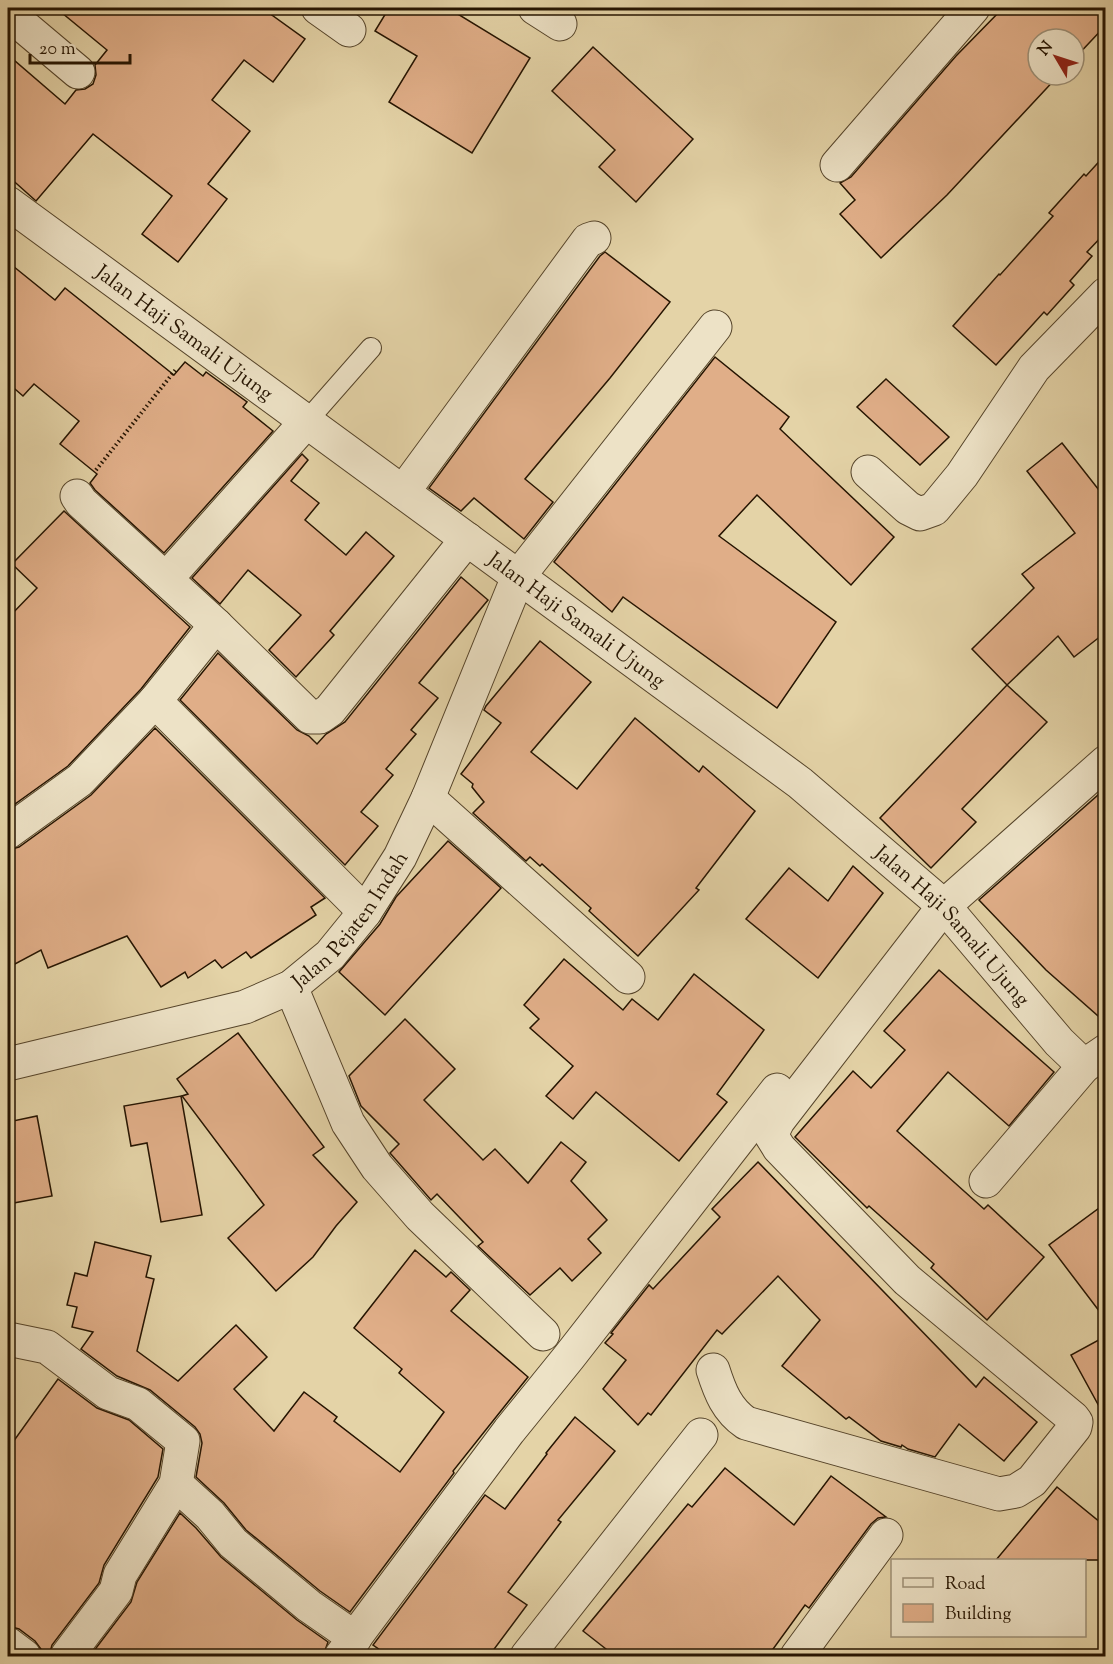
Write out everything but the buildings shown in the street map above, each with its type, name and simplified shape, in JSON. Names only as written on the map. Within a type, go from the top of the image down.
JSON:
[{"type":"street","points":[[318,8],[349,30]]},
{"type":"street","points":[[837,165],[973,8]]},
{"type":"street","points":[[8,13],[78,72]]},
{"type":"street","name":"Jalan Haji Samali Ujung","points":[[8,203],[800,783],[937,900],[1059,1042],[1095,1059]]},
{"type":"street","points":[[403,492],[588,240],[594,238]]},
{"type":"street","points":[[867,472],[908,508],[920,514],[934,509],[962,475],[1034,368],[1106,294]]},
{"type":"street","name":"Jalan Pejaten Indah","points":[[8,1064],[245,1007],[291,987],[330,955],[365,912],[400,857],[428,798],[518,577],[716,327]]},
{"type":"street","points":[[166,579],[306,422]]},
{"type":"street","points":[[77,496],[216,625],[310,717],[321,717],[330,710],[467,539]]},
{"type":"street","points":[[8,832],[80,780],[155,701],[216,625]]},
{"type":"street","points":[[155,701],[365,912]]},
{"type":"street","points":[[176,1484],[210,1515],[233,1543],[309,1606],[348,1647],[508,1431],[937,900],[1106,762]]},
{"type":"street","points":[[428,798],[628,977]]},
{"type":"street","points":[[714,1370],[720,1392],[738,1418],[746,1424],[999,1494],[1016,1491],[1032,1481],[1075,1427],[1074,1418],[907,1280],[779,1148],[771,1134],[778,1121],[937,900]]},
{"type":"street","points":[[291,987],[348,1124],[377,1167],[420,1216],[543,1334]]},
{"type":"street","points":[[986,1181],[1095,1059]]},
{"type":"street","points":[[8,1339],[47,1347],[108,1393],[138,1404],[183,1441],[176,1484],[120,1575],[116,1591],[67,1656]]},
{"type":"street","points":[[527,1656],[700,1435]]},
{"type":"street","points":[[797,1656],[886,1534]]},
{"type":"street","points":[[8,1644],[24,1656]]},
{"type":"lane","points":[[306,422],[371,348]]},
{"type":"path","points":[[77,496],[198,341]]}]
